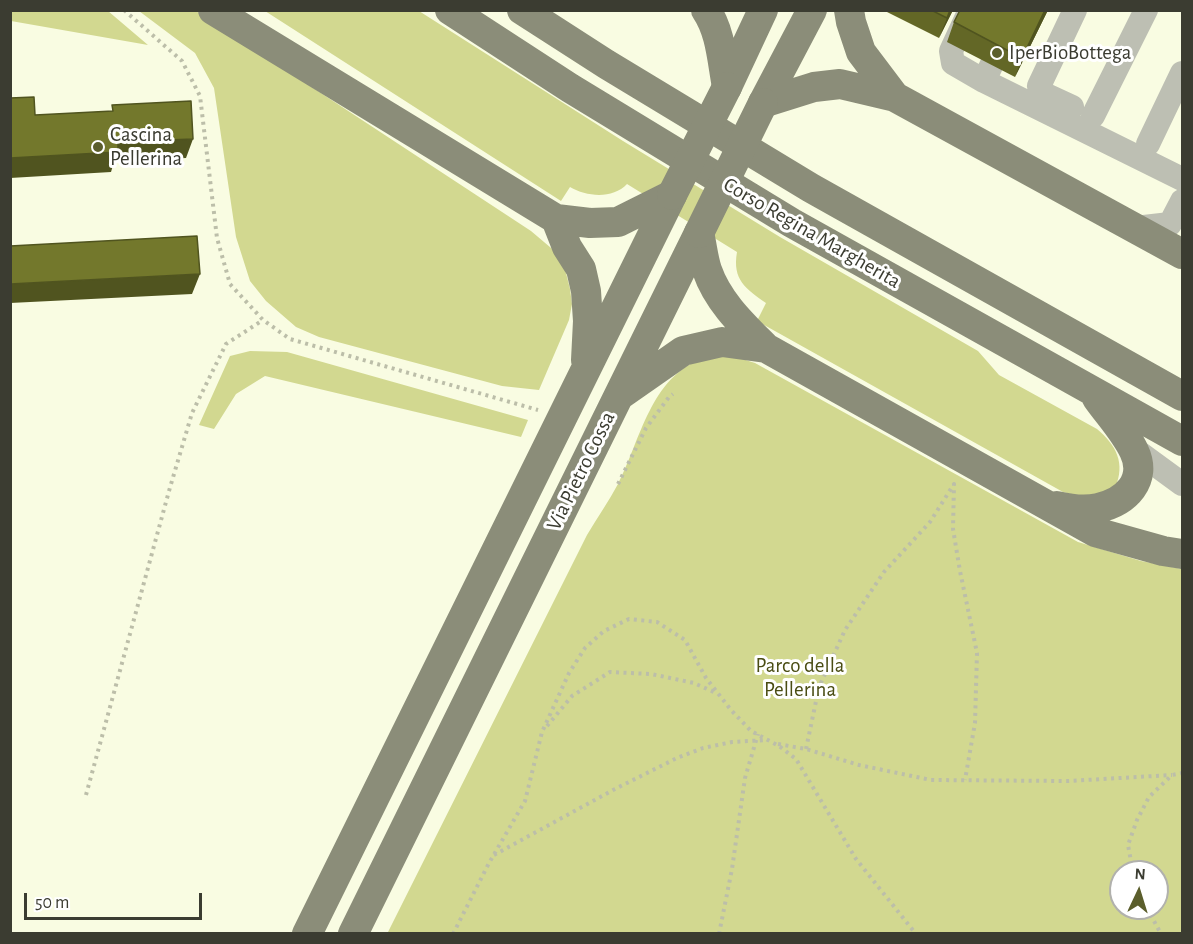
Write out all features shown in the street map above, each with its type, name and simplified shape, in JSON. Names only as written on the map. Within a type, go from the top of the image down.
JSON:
[{"type":"main road","points":[[213,10],[556,219],[590,223],[618,222],[672,195]]},
{"type":"main road","name":"Corso Regina Margherita","points":[[450,10],[570,88],[792,223],[1182,441]]},
{"type":"main road","name":"Corso Regina Margherita","points":[[522,10],[606,64],[811,188],[1182,396]]},
{"type":"main road","points":[[706,10],[713,21],[720,44],[727,87]]},
{"type":"main road","name":"Via Pietro Cossa","points":[[307,933],[727,87],[763,10]]},
{"type":"main road","name":"Via Pietro Cossa","points":[[353,933],[763,103],[812,10]]},
{"type":"main road","points":[[849,10],[861,51],[895,97]]},
{"type":"main road","points":[[763,103],[814,87],[840,84],[895,97],[1182,254]]},
{"type":"main road","points":[[556,219],[567,247],[581,269],[586,291],[588,321],[585,371]]},
{"type":"main road","points":[[699,233],[706,269],[719,296],[736,318],[766,348],[1095,532],[1182,554]]},
{"type":"main road","points":[[618,396],[683,351],[722,342],[766,348]]},
{"type":"main road","points":[[1143,375],[1182,386]]},
{"type":"main road","points":[[1045,504],[1070,509],[1096,509],[1129,493],[1136,481],[1138,474],[1135,453],[1093,391]]},
{"type":"street","points":[[970,10],[951,51],[954,63],[984,81],[1182,179]]},
{"type":"street","points":[[984,81],[1017,10]]},
{"type":"street","points":[[1075,10],[1039,86],[1046,95],[1174,157],[1182,170]]},
{"type":"street","points":[[1093,116],[1146,10]]},
{"type":"street","points":[[1148,144],[1182,73]]},
{"type":"street","points":[[1135,228],[1170,224],[1182,201]]},
{"type":"street","points":[[1130,446],[1182,484]]},
{"type":"path","points":[[124,10],[182,61],[200,96],[217,238],[230,285],[263,320],[290,339],[562,417]]},
{"type":"path","points":[[86,795],[192,413],[226,344],[263,320]]},
{"type":"path","points":[[618,484],[646,428],[677,390]]},
{"type":"path","points":[[944,479],[964,490]]},
{"type":"path","points":[[806,749],[819,687],[845,630],[884,572],[930,522],[954,484]]},
{"type":"path","points":[[954,484],[953,529],[977,653],[975,723],[965,780]]},
{"type":"path","points":[[453,933],[525,801],[542,732],[569,674],[585,648],[604,631],[629,619],[657,622],[685,640],[706,678],[744,724],[796,759],[856,859],[916,933]]},
{"type":"path","points":[[542,732],[572,696],[610,672],[651,674],[694,683],[718,693]]},
{"type":"path","points":[[720,933],[745,778],[758,734]]},
{"type":"path","points":[[493,856],[613,790],[678,758],[703,748],[732,742],[769,740]]},
{"type":"path","points":[[774,743],[806,749],[859,765],[931,780],[1068,781],[1182,773]]},
{"type":"path","points":[[1131,860],[1128,845],[1137,820],[1149,797],[1172,775]]},
{"type":"green space","points":[[10,11],[108,11],[148,45],[11,21]]},
{"type":"green space","points":[[139,11],[196,11],[531,231],[557,253],[566,273],[572,304],[569,320],[539,390],[502,386],[319,337],[296,327],[266,301],[250,281],[236,237],[214,88],[195,53]]},
{"type":"green space","points":[[265,11],[419,11],[623,141],[780,237],[978,351],[999,375],[1097,429],[1109,441],[1117,455],[1120,470],[1115,488],[1087,498],[1063,492],[757,321],[766,303],[742,283],[737,270],[737,252],[627,184],[615,192],[600,195],[584,193],[570,187],[561,201]]},
{"type":"green space","points":[[250,351],[287,352],[528,420],[521,437],[265,376],[236,394],[214,429],[199,425],[230,356]]},
{"type":"green space","name":"Parco della Pellerina","points":[[730,355],[755,363],[1078,542],[1141,561],[1182,569],[1182,933],[387,934],[587,535],[618,484],[649,412],[671,380],[685,367],[713,356]]},
{"type":"building","points":[[931,10],[950,10],[947,18]]},
{"type":"building","points":[[960,10],[1045,10],[1022,58],[954,22]]},
{"type":"building","points":[[34,97],[35,115],[113,111],[112,105],[191,101],[193,139],[118,142],[118,152],[10,158],[10,98]]},
{"type":"building","points":[[197,236],[200,274],[10,284],[10,246]]},
{"type":"place","name":"IperBioBottega","points":[[997,53]]},
{"type":"place","name":"Cascina Pellerina","points":[[98,147]]}]
